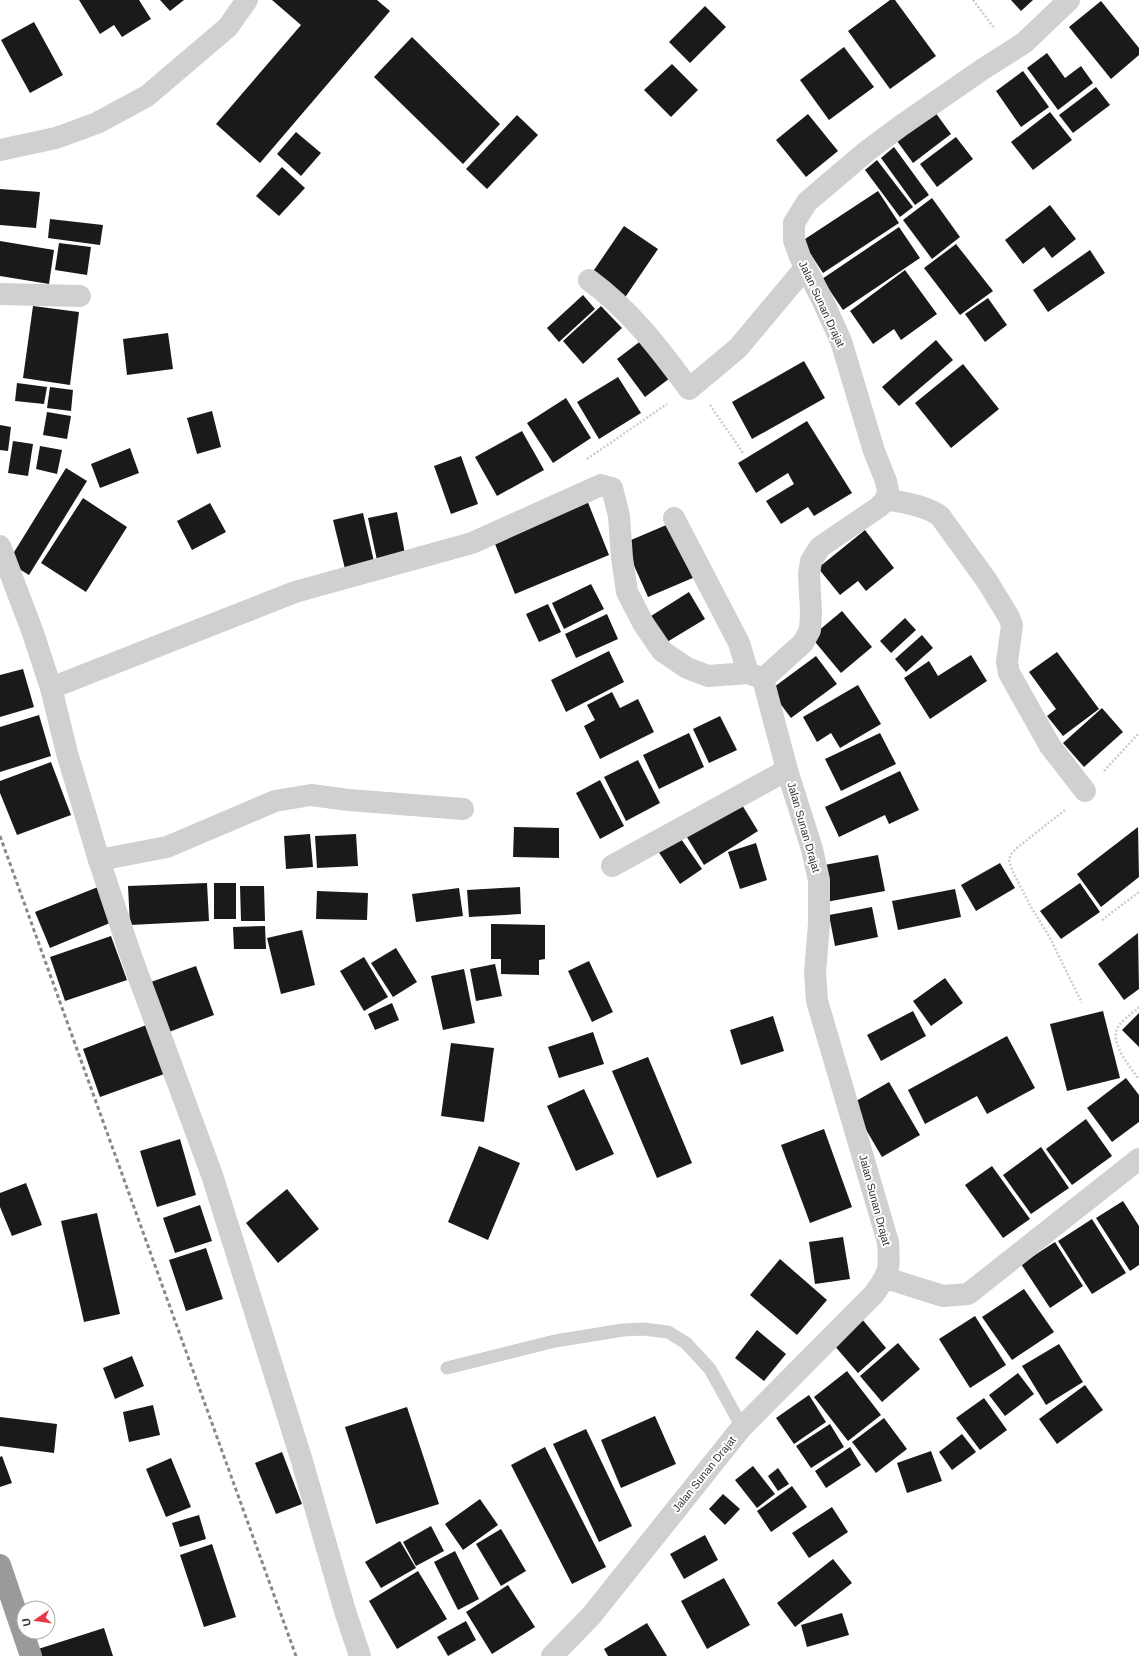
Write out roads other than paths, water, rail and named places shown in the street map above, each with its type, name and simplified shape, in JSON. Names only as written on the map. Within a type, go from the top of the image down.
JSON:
[{"type":"highway","points":[[0,1565],[31,1656]]},
{"type":"street","points":[[0,150],[56,138],[97,123],[147,96],[228,27],[247,0]]},
{"type":"street","name":"Jalan Sunan Drajat","points":[[886,499],[888,491],[886,481],[874,451],[841,341],[822,299],[805,268],[794,240],[794,223],[807,202],[867,151],[902,125],[1024,43],[1070,0]]},
{"type":"street","points":[[589,280],[634,318],[692,386],[738,348],[805,268]]},
{"type":"street","points":[[0,294],[80,296]]},
{"type":"street","points":[[51,688],[295,592],[472,543],[601,485],[612,488],[619,516],[622,558],[627,592],[643,622],[662,651],[687,668],[708,676],[755,676],[803,642],[810,630],[811,612],[809,574],[811,561],[820,547],[879,507],[886,499],[926,508],[936,514],[986,581],[1009,617],[1012,626],[1007,662],[1009,673],[1050,746],[1085,791]]},
{"type":"street","name":"Jalan Sunan Drajat","points":[[552,1656],[591,1616],[742,1427],[874,1294],[886,1278],[890,1263],[888,1242],[817,1001],[815,973],[819,924],[819,880],[812,849],[755,676],[674,518]]},
{"type":"street","points":[[0,546],[33,633],[51,688],[67,753],[99,860],[131,956],[212,1175],[302,1461],[345,1611],[360,1656]]},
{"type":"street","points":[[612,866],[787,770]]},
{"type":"street","points":[[99,860],[167,847],[275,802],[311,795],[349,800],[463,809]]},
{"type":"street","points":[[886,1278],[943,1296],[968,1294],[1139,1159]]},
{"type":"lane","points":[[447,1368],[555,1341],[616,1331],[643,1329],[668,1332],[686,1343],[710,1369],[742,1427]]},
{"type":"railway","points":[[0,836],[296,1656]]}]
